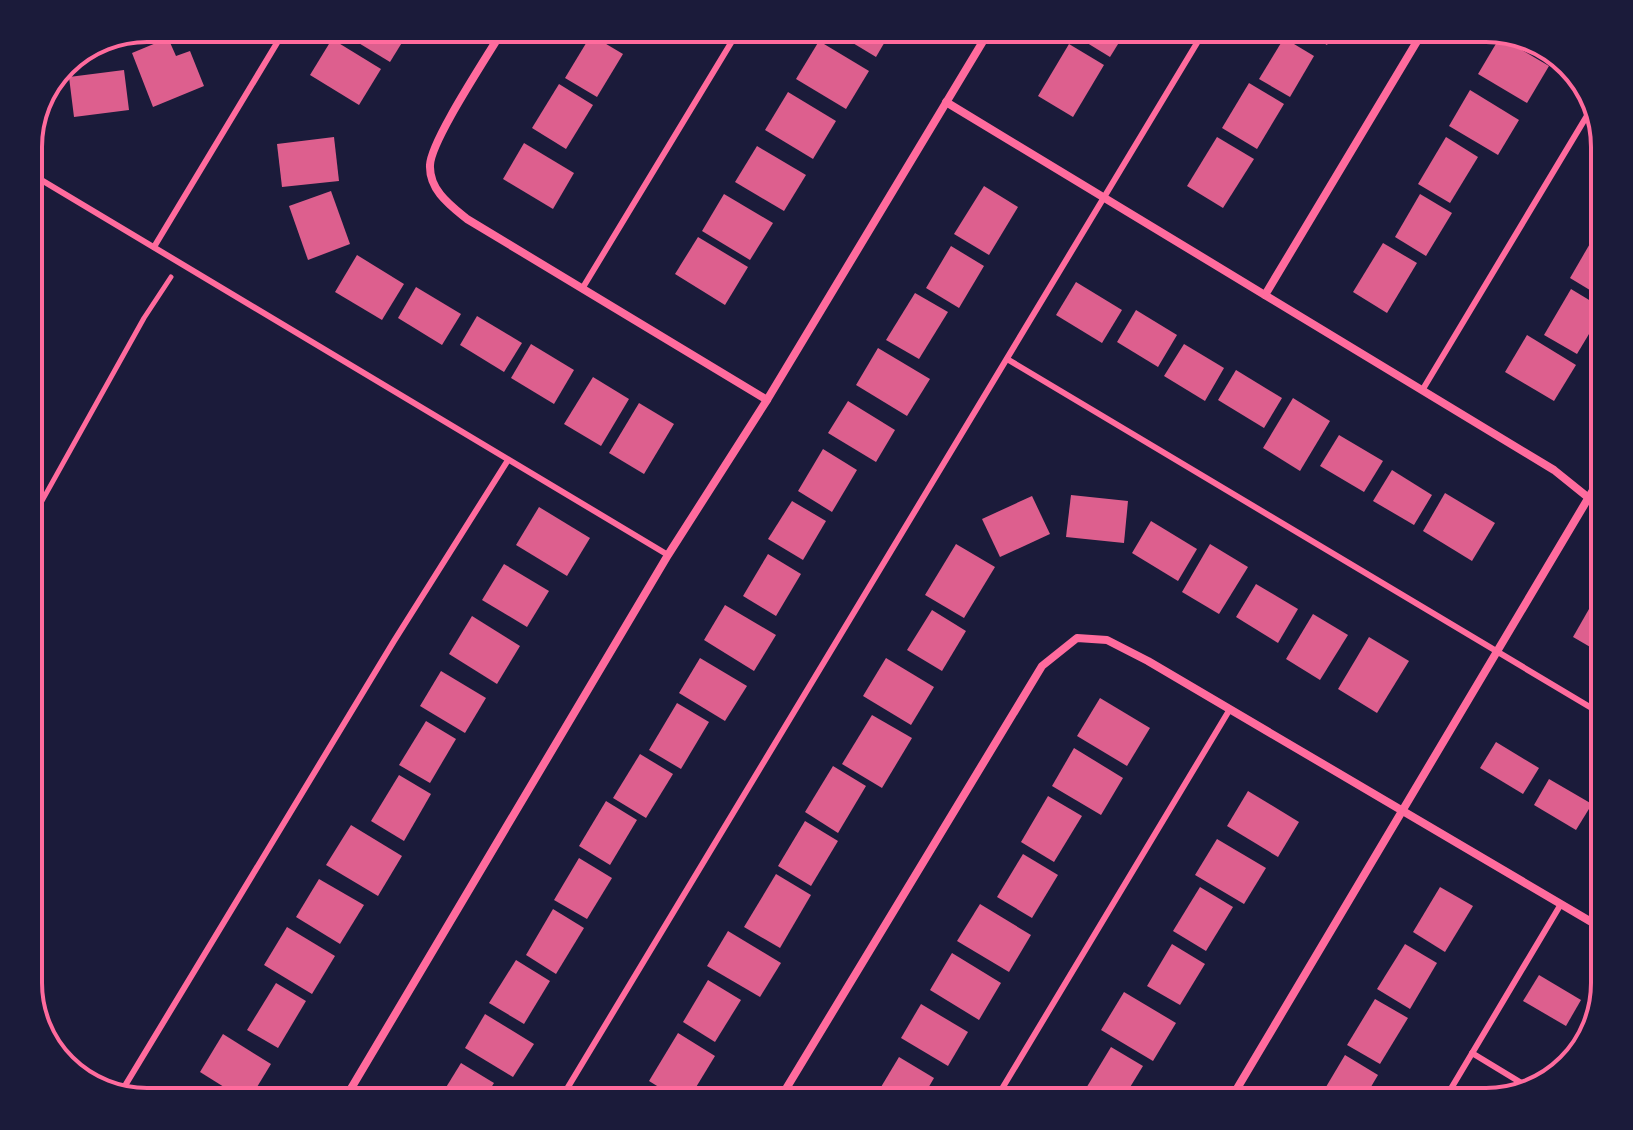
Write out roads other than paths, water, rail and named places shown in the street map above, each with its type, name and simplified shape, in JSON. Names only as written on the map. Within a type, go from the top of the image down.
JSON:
[{"type":"street","points":[[496,42],[439,138],[430,165],[438,192],[467,219],[767,400]]},
{"type":"street","points":[[351,1088],[668,555],[767,400],[982,42]]},
{"type":"street","points":[[1265,295],[1417,42]]},
{"type":"street","points":[[946,102],[1423,389],[1554,470],[1591,500]]},
{"type":"street","points":[[1237,1088],[1591,493]]},
{"type":"street","points":[[786,1088],[1042,666],[1077,638],[1107,640],[1591,922]]},
{"type":"lane","points":[[154,247],[278,42]]},
{"type":"lane","points":[[582,289],[732,42]]},
{"type":"lane","points":[[567,1088],[1198,42]]},
{"type":"lane","points":[[1423,389],[1586,117]]},
{"type":"lane","points":[[42,180],[668,555]]},
{"type":"lane","points":[[1007,359],[1591,708]]},
{"type":"lane","points":[[125,1085],[394,641],[508,460]]},
{"type":"lane","points":[[1002,1088],[1230,709]]},
{"type":"lane","points":[[1451,1088],[1561,904]]},
{"type":"lane","points":[[1472,1053],[1520,1082]]}]
